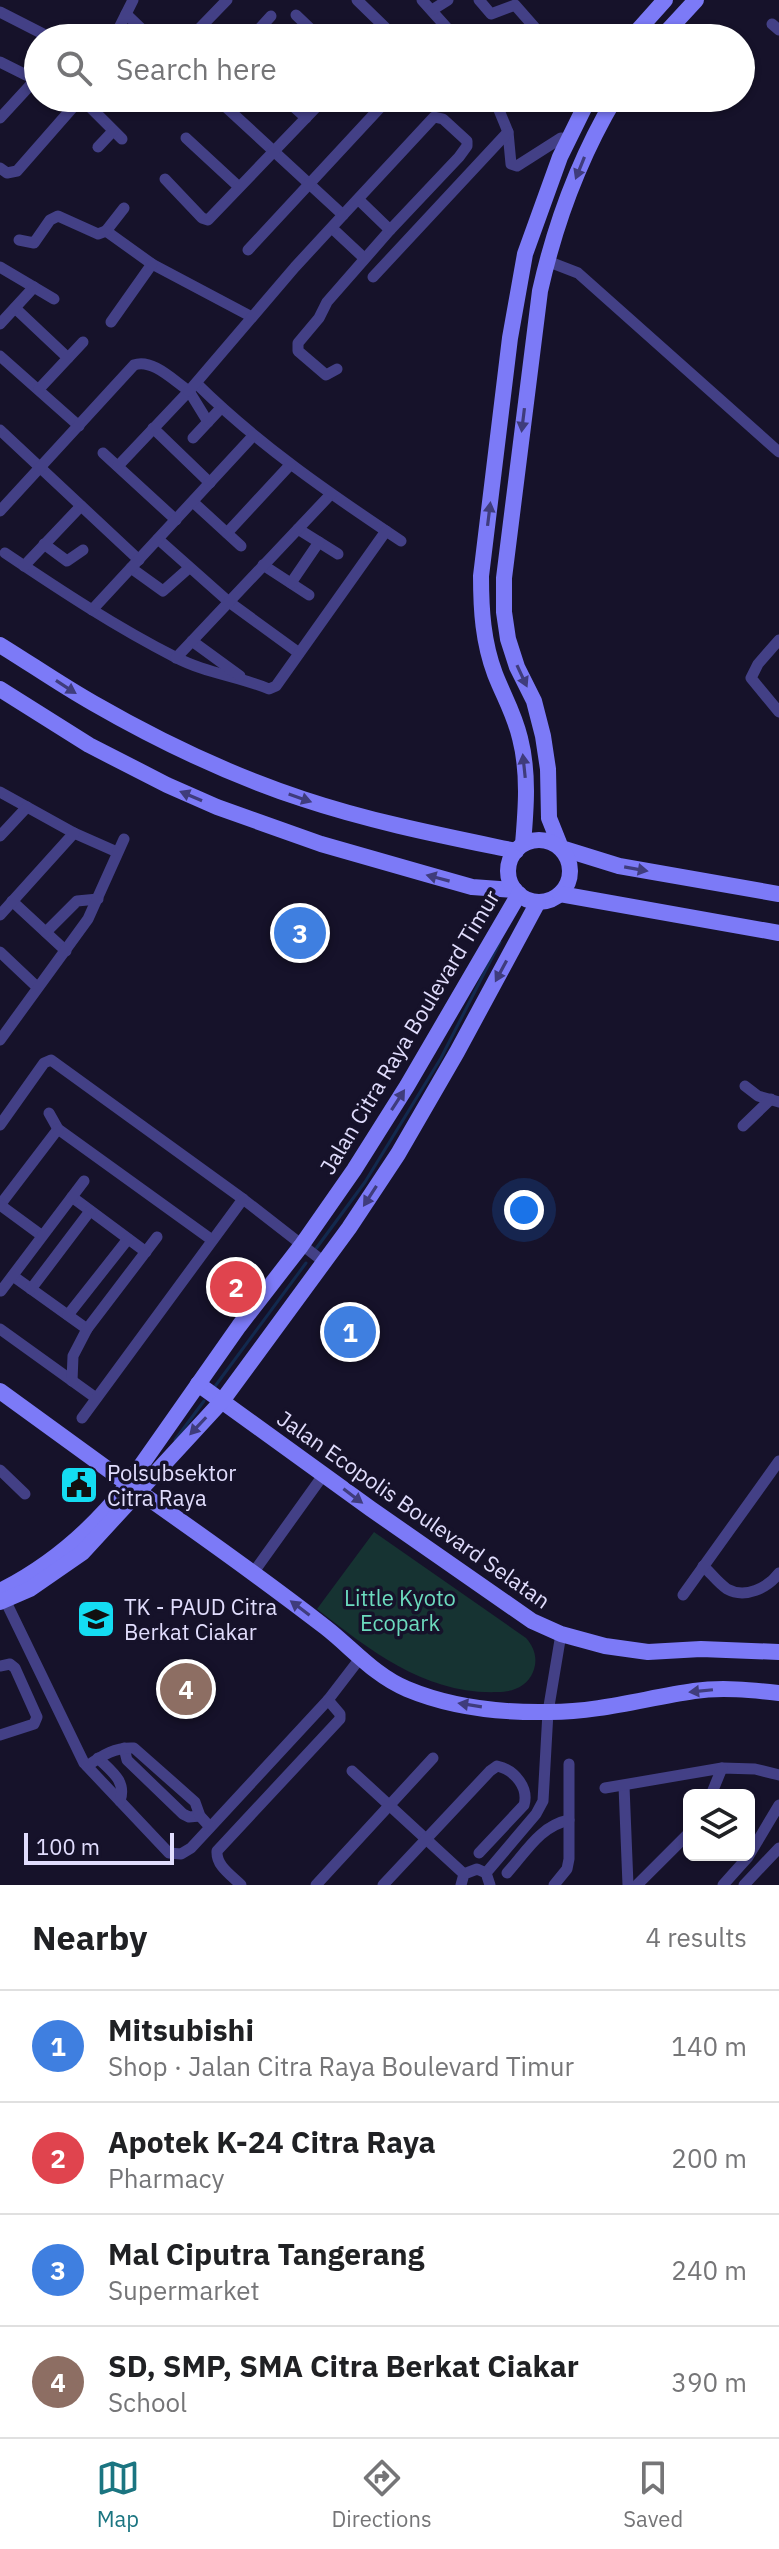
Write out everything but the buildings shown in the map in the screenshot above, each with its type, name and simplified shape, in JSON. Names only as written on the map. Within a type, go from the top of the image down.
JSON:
[{"type":"street","points":[[121,24],[133,0]]},
{"type":"street","points":[[209,0],[224,4]]},
{"type":"street","points":[[358,0],[378,24]]},
{"type":"street","points":[[422,0],[444,24]]},
{"type":"street","points":[[432,10],[448,0]]},
{"type":"street","points":[[479,0],[491,14],[515,5],[532,24]]},
{"type":"street","points":[[644,24],[665,0]]},
{"type":"street","points":[[674,24],[696,0]]},
{"type":"street","points":[[204,24],[224,4]]},
{"type":"street","points":[[0,12],[24,24]]},
{"type":"street","points":[[126,14],[136,24]]},
{"type":"street","points":[[296,15],[305,24]]},
{"type":"street","points":[[264,24],[271,16]]},
{"type":"street","points":[[0,62],[24,74]]},
{"type":"street","points":[[0,118],[24,93]]},
{"type":"street","points":[[1,171],[17,171],[67,112]]},
{"type":"street","points":[[92,112],[118,135],[98,147]]},
{"type":"street","points":[[231,112],[343,215]]},
{"type":"street","points":[[299,112],[306,118]]},
{"type":"street","points":[[165,179],[202,218],[208,220],[312,112]]},
{"type":"street","points":[[248,250],[376,112]]},
{"type":"street","points":[[500,112],[508,132],[511,164],[517,166],[561,138],[568,139]]},
{"type":"street","points":[[582,112],[568,139],[525,254],[508,354],[481,576],[486,644],[496,676],[513,709],[526,771],[519,848],[508,866],[508,875],[517,892],[527,900],[538,902],[560,894],[570,877],[570,866],[549,818],[548,769],[543,736],[534,701],[517,667],[508,639],[504,578],[531,357],[547,261],[581,165],[608,112]]},
{"type":"street","points":[[118,466],[193,387],[295,267],[434,117],[443,119],[467,141],[467,146],[364,258],[327,302],[319,318],[296,347],[326,375],[337,369]]},
{"type":"street","points":[[373,277],[508,132]]},
{"type":"street","points":[[186,138],[239,187]]},
{"type":"street","points":[[359,200],[390,230]]},
{"type":"street","points":[[19,240],[34,243],[50,220],[58,216],[98,234],[106,231],[124,208]]},
{"type":"street","points":[[333,229],[364,258]]},
{"type":"street","points":[[106,231],[152,264],[252,317]]},
{"type":"street","points":[[525,254],[578,273],[779,452]]},
{"type":"street","points":[[111,322],[152,264]]},
{"type":"street","points":[[0,267],[54,299]]},
{"type":"street","points":[[0,324],[34,287]]},
{"type":"street","points":[[15,308],[68,358]]},
{"type":"street","points":[[39,389],[83,342]]},
{"type":"street","points":[[0,356],[79,426]]},
{"type":"street","points":[[0,511],[138,363],[150,364],[193,387],[290,465],[401,541]]},
{"type":"street","points":[[193,387],[208,422]]},
{"type":"street","points":[[193,438],[221,408]]},
{"type":"street","points":[[153,428],[210,483]]},
{"type":"street","points":[[0,430],[81,506],[163,591],[189,568]]},
{"type":"street","points":[[92,610],[253,436]]},
{"type":"street","points":[[103,453],[176,520]]},
{"type":"street","points":[[227,533],[290,465]]},
{"type":"street","points":[[176,658],[331,494]]},
{"type":"street","points":[[193,502],[241,546]]},
{"type":"street","points":[[24,566],[81,506]]},
{"type":"street","points":[[298,529],[338,554]]},
{"type":"street","points":[[5,553],[92,610],[176,658],[269,689],[273,688],[299,653],[386,531]]},
{"type":"street","points":[[158,539],[229,602],[299,653]]},
{"type":"street","points":[[291,583],[319,542]]},
{"type":"street","points":[[44,544],[67,561],[83,550]]},
{"type":"street","points":[[263,565],[309,595]]},
{"type":"street","points":[[779,640],[758,664],[751,678],[779,712]]},
{"type":"street","points":[[192,641],[245,679]]},
{"type":"street","points":[[0,645],[95,705],[206,761],[303,799],[389,824],[519,848],[543,840],[619,866],[779,894]]},
{"type":"street","points":[[0,689],[89,745],[217,807],[321,844],[438,878],[472,887],[517,892]]},
{"type":"street","points":[[0,792],[74,833],[117,852]]},
{"type":"street","points":[[0,836],[27,807]]},
{"type":"street","points":[[0,915],[74,833]]},
{"type":"street","points":[[0,1040],[5,1023],[66,951],[88,919],[124,839]]},
{"type":"street","name":"Jalan Citra Raya Boulevard Timur","points":[[133,1488],[211,1393],[305,1248],[407,1086],[517,892]]},
{"type":"street","points":[[560,894],[779,933]]},
{"type":"street","points":[[46,932],[77,901],[98,899]]},
{"type":"street","points":[[12,901],[66,951]]},
{"type":"street","name":"Jalan Citra Raya Boulevard Timur","points":[[2,1598],[64,1552],[133,1488],[322,1261],[405,1141],[538,902]]},
{"type":"street","points":[[0,952],[37,987]]},
{"type":"street","points":[[0,1125],[49,1059],[243,1199],[322,1261]]},
{"type":"street","points":[[745,1086],[758,1096],[775,1100]]},
{"type":"street","points":[[743,1126],[775,1100]]},
{"type":"street","points":[[49,1113],[58,1129],[212,1240]]},
{"type":"street","points":[[41,1235],[0,1205],[58,1129]]},
{"type":"street","points":[[1,1291],[84,1181]]},
{"type":"street","points":[[72,1197],[146,1252]]},
{"type":"street","points":[[82,1418],[243,1199]]},
{"type":"street","points":[[31,1289],[90,1211]]},
{"type":"street","points":[[72,1381],[73,1356],[87,1329],[157,1237]]},
{"type":"street","points":[[68,1315],[128,1239]]},
{"type":"street","points":[[13,1276],[87,1329]]},
{"type":"street","points":[[0,1329],[96,1398]]},
{"type":"street","points":[[0,1391],[133,1488],[258,1566],[387,1679],[408,1690],[462,1705],[548,1712],[581,1711],[696,1690],[779,1693]]},
{"type":"street","name":"Jalan Ecopolis Boulevard Selatan","points":[[211,1393],[532,1621],[561,1634],[605,1646],[648,1652],[701,1649],[779,1652]]},
{"type":"street","points":[[683,1595],[779,1461]]},
{"type":"street","points":[[258,1566],[324,1474]]},
{"type":"street","points":[[2,1475],[25,1494]]},
{"type":"street","points":[[703,1566],[723,1586],[736,1592],[768,1586],[779,1573]]},
{"type":"street","points":[[2,1598],[87,1766],[169,1853],[175,1855],[191,1848],[328,1700],[361,1657]]},
{"type":"street","points":[[352,1771],[426,1839],[462,1880],[472,1869],[488,1879],[543,1801],[548,1712],[561,1634]]},
{"type":"street","points":[[0,1666],[10,1664],[15,1668],[37,1717],[34,1724],[0,1735]]},
{"type":"street","points":[[241,1885],[220,1864],[217,1851],[340,1719],[340,1714],[328,1700]]},
{"type":"street","points":[[87,1766],[118,1748],[124,1748],[127,1760],[183,1814],[200,1816],[210,1827]]},
{"type":"street","points":[[98,1758],[120,1782],[123,1793],[120,1801]]},
{"type":"street","points":[[316,1885],[433,1758]]},
{"type":"street","points":[[554,1885],[568,1864],[569,1764]]},
{"type":"street","points":[[383,1885],[490,1771],[497,1766],[505,1768],[524,1787],[527,1796],[524,1805],[479,1853]]},
{"type":"street","points":[[605,1788],[722,1768],[755,1769],[779,1775]]},
{"type":"street","points":[[713,1789],[722,1768]]},
{"type":"street","points":[[624,1786],[628,1885]]},
{"type":"street","points":[[755,1845],[779,1805]]},
{"type":"street","points":[[507,1873],[545,1830],[569,1820]]},
{"type":"street","points":[[637,1885],[683,1839]]},
{"type":"street","points":[[744,1885],[779,1848]]},
{"type":"street","points":[[723,1885],[744,1861]]},
{"type":"street","points":[[752,1861],[759,1869]]},
{"type":"green space","name":"Little Kyoto Ecopark","points":[[374,1532],[526,1638],[533,1650],[535,1668],[523,1685],[498,1692],[472,1691],[423,1678],[379,1655],[317,1609]]},
{"type":"waterway","points":[[315,1250],[365,1182],[441,1058],[500,942]]},
{"type":"waterway","points":[[213,1389],[306,1263]]},
{"type":"waterway","points":[[175,1440],[204,1401]]},
{"type":"place","name":"Mal Ciputra Tangerang","points":[[300,933]]},
{"type":"place","name":"Apotek K-24 Citra Raya","points":[[236,1287]]},
{"type":"place","name":"Mitsubishi","points":[[350,1332]]},
{"type":"place","name":"Polsubsektor Citra Raya","points":[[79,1485]]},
{"type":"place","name":"TK - PAUD Citra Berkat Ciakar","points":[[96,1619]]},
{"type":"place","name":"SD, SMP, SMA Citra Berkat Ciakar","points":[[186,1689]]}]
